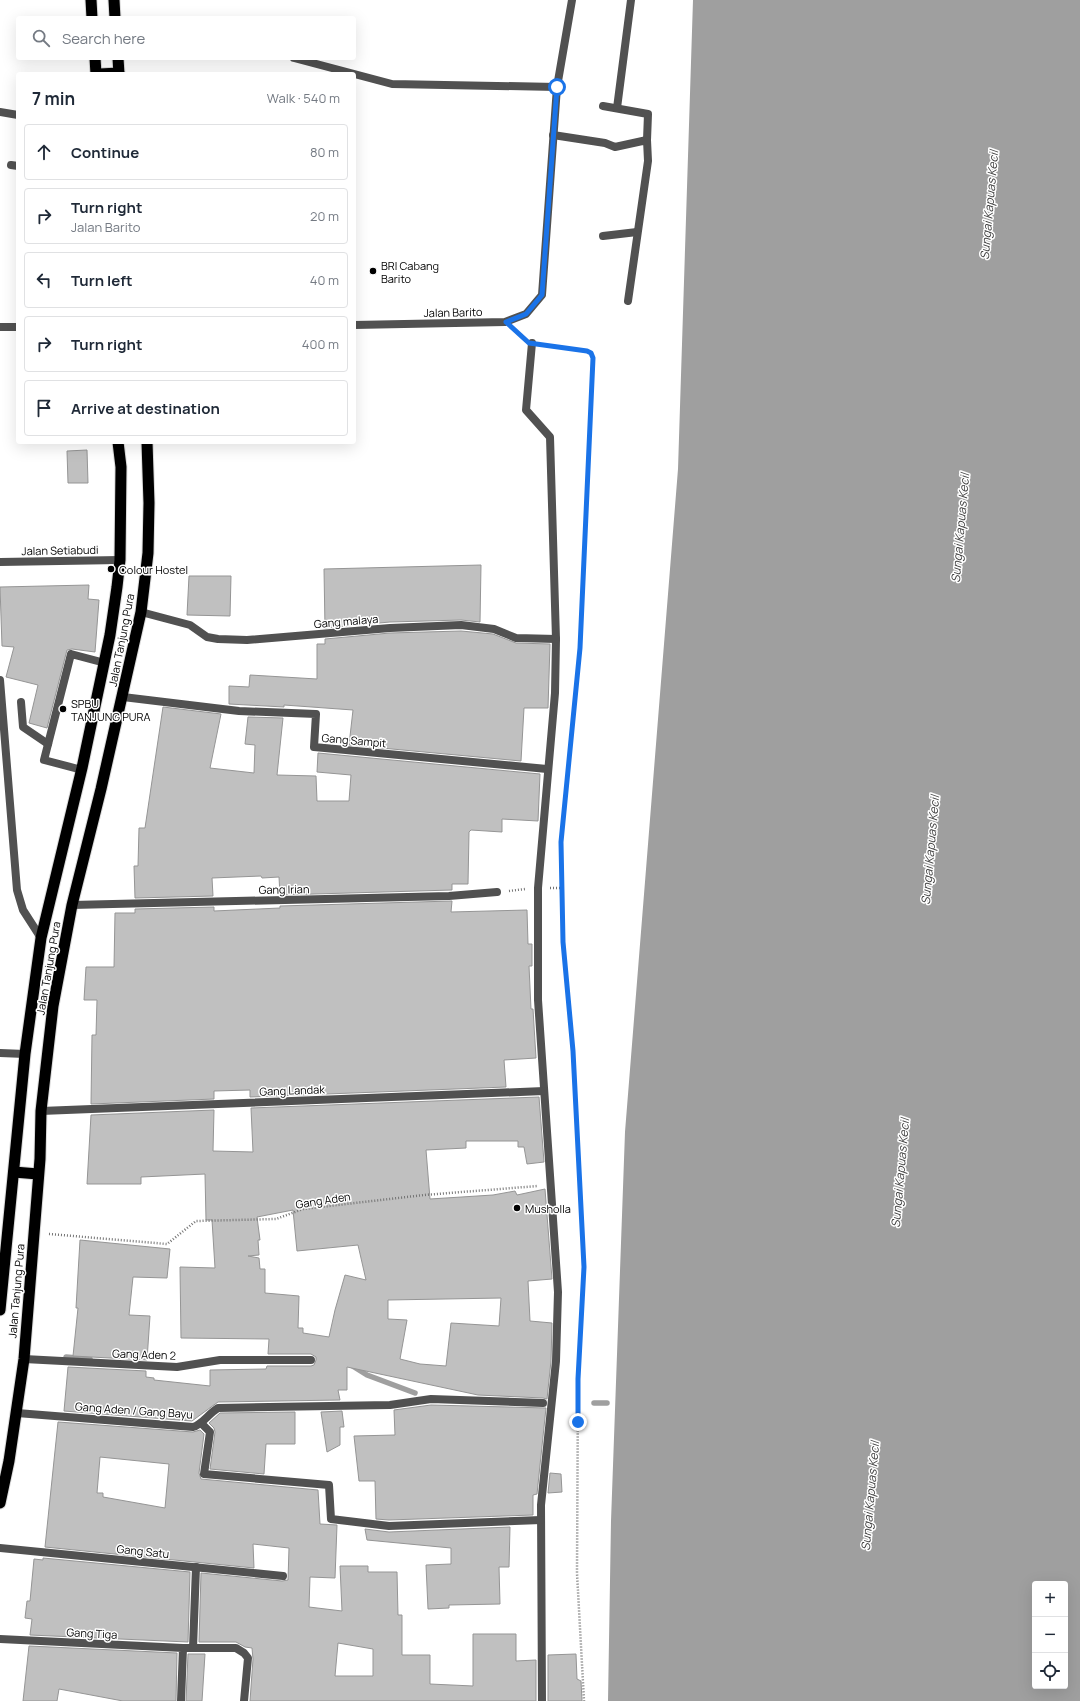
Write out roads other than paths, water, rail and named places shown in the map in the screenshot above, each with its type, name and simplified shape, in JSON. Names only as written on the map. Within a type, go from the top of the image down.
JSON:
[{"type":"highway","points":[[91,0],[92,16]]},
{"type":"highway","points":[[114,0],[115,16]]},
{"type":"highway","points":[[95,60],[96,72]]},
{"type":"highway","points":[[118,60],[119,72]]},
{"type":"highway","name":"Jalan Tanjung Pura","points":[[0,1310],[25,1054],[41,938],[82,770],[105,663],[112,622],[120,560],[121,467],[118,444]]},
{"type":"highway","name":"Jalan Tanjung Pura","points":[[0,1503],[17,1413],[24,1359],[34,1233],[41,1111],[53,1006],[72,905],[123,697],[141,612],[148,554],[149,503],[147,444]]},
{"type":"highway","points":[[14,1172],[38,1174]]},
{"type":"street","points":[[572,0],[557,87],[553,135],[606,144],[615,147],[647,140]]},
{"type":"street","points":[[617,108],[631,0]]},
{"type":"street","points":[[302,60],[347,72]]},
{"type":"street","points":[[356,74],[392,84],[557,87]]},
{"type":"street","points":[[603,106],[648,114],[648,161],[628,301]]},
{"type":"street","points":[[0,112],[16,114]]},
{"type":"street","name":"Jalan Barito","points":[[356,325],[506,322],[526,314],[542,295],[553,135]]},
{"type":"street","points":[[603,236],[637,232]]},
{"type":"street","points":[[0,327],[16,327]]},
{"type":"street","points":[[532,343],[526,410],[550,437],[556,639],[555,693],[547,770],[538,888],[538,1000],[558,1292],[556,1361],[541,1505],[542,1701]]},
{"type":"street","name":"Jalan Setiabudi","points":[[0,562],[120,560]]},
{"type":"street","name":"Gang malaya","points":[[141,612],[190,625],[207,637],[218,639],[246,640],[390,628],[461,625],[494,629],[516,638],[556,639]]},
{"type":"street","points":[[82,770],[44,760],[71,654],[105,663]]},
{"type":"street","points":[[0,680],[17,890],[23,910],[41,938]]},
{"type":"street","name":"Gang Sampit","points":[[123,697],[239,711],[316,714],[314,747],[547,770]]},
{"type":"street","points":[[21,702],[23,727],[48,744]]},
{"type":"street","name":"Gang Irian","points":[[72,905],[433,896],[497,892]]},
{"type":"street","points":[[0,1053],[25,1054]]},
{"type":"street","name":"Gang Landak","points":[[41,1111],[544,1091]]},
{"type":"street","name":"Gang Aden 2","points":[[24,1359],[177,1368],[220,1360],[311,1360]]},
{"type":"street","name":"Gang Aden / Gang Bayu","points":[[17,1413],[193,1427],[201,1423],[218,1408],[315,1407],[390,1404],[431,1399],[542,1403]]},
{"type":"street","points":[[201,1423],[210,1432],[204,1474],[329,1485],[331,1519],[388,1526],[541,1520]]},
{"type":"street","name":"Gang Satu","points":[[0,1548],[283,1576]]},
{"type":"street","points":[[193,1648],[196,1568]]},
{"type":"street","name":"Gang Tiga","points":[[0,1639],[183,1648],[236,1648],[246,1654],[248,1658],[244,1701]]},
{"type":"street","points":[[181,1701],[183,1648]]},
{"type":"water","name":"Sungai Kapuas Kecil","points":[[693,0],[1080,0],[1080,1701],[608,1701],[611,1521],[625,1132],[678,469]]},
{"type":"waterway","points":[[66,1357],[90,1359]]},
{"type":"waterway","points":[[351,1365],[367,1375],[415,1393]]},
{"type":"waterway","points":[[594,1403],[607,1403]]},
{"type":"place","name":"BRI Cabang Barito","points":[[373,271]]},
{"type":"place","name":"Colour Hostel","points":[[111,569]]},
{"type":"place","name":"SPBU TANJUNG PURA","points":[[63,709]]},
{"type":"place","name":"Musholla","points":[[517,1208]]}]
